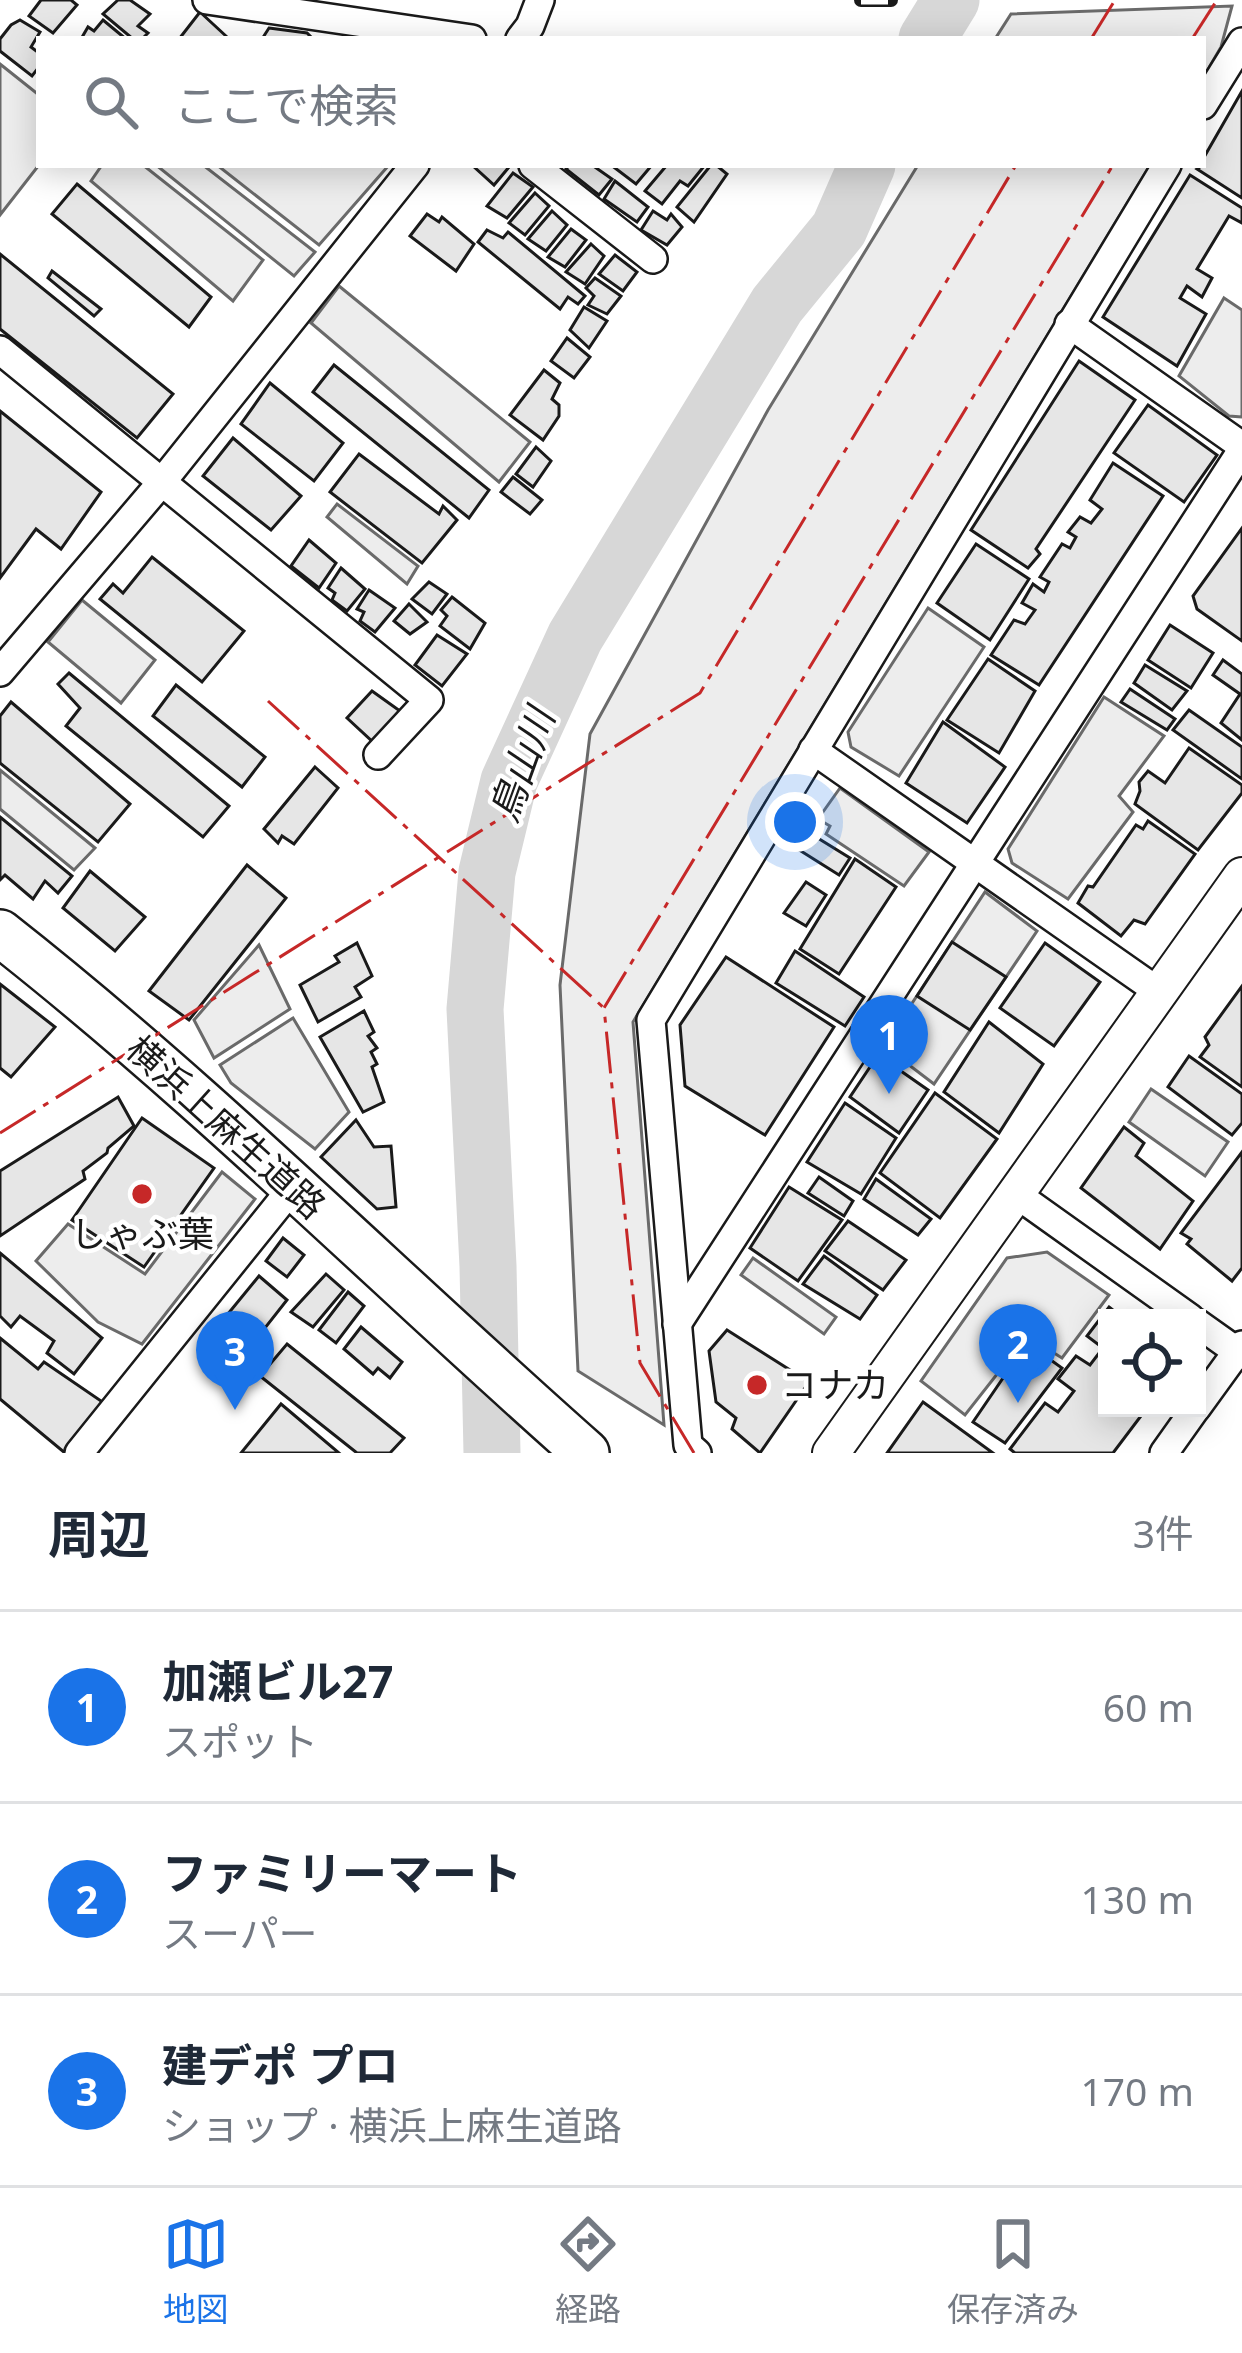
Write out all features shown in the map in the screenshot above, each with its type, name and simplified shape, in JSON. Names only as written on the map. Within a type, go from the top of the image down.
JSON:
[{"type":"main road","name":"横浜上麻生道路","points":[[0,933],[76,993],[586,1453]]},
{"type":"street","points":[[207,0],[452,36]]},
{"type":"street","points":[[522,36],[540,0]]},
{"type":"street","points":[[1206,100],[1242,42]]},
{"type":"street","points":[[0,672],[161,483],[414,168]]},
{"type":"street","points":[[537,168],[653,259]]},
{"type":"street","points":[[697,1453],[688,1445],[651,1020],[1164,168]]},
{"type":"street","points":[[677,1324],[1242,448],[1069,324]]},
{"type":"street","points":[[0,350],[429,700],[378,755]]},
{"type":"street","points":[[813,750],[1159,992]]},
{"type":"street","points":[[831,1453],[1242,876]]},
{"type":"street","points":[[79,1453],[292,1187]]},
{"type":"street","points":[[1016,1194],[1178,1309]]},
{"type":"street","points":[[1206,1328],[1240,1351],[1206,1395]]},
{"type":"street","points":[[1164,1453],[1190,1417]]},
{"type":"shaded area","points":[[1232,6],[1221,47],[1206,73],[1206,36],[997,36],[1011,14]]},
{"type":"shaded area","points":[[0,64],[36,93],[37,168],[0,215]]},
{"type":"shaded area","points":[[100,168],[147,168],[263,260],[233,301],[91,181]]},
{"type":"shaded area","points":[[160,168],[207,168],[315,252],[294,276]]},
{"type":"shaded area","points":[[221,168],[386,168],[319,245]]},
{"type":"shaded area","points":[[916,168],[1148,168],[633,1022],[664,1425],[578,1371],[560,985],[590,734],[768,410]]},
{"type":"shaded area","points":[[339,286],[530,442],[499,482],[311,323]]},
{"type":"shaded area","points":[[1224,298],[1242,310],[1242,417],[1229,416],[1179,376]]},
{"type":"shaded area","points":[[337,504],[418,566],[407,584],[327,517]]},
{"type":"shaded area","points":[[82,600],[155,660],[121,703],[48,642]]},
{"type":"shaded area","points":[[928,608],[984,647],[899,776],[851,747],[848,732]]},
{"type":"shaded area","points":[[1104,697],[1164,736],[1119,796],[1133,812],[1068,899],[1012,863],[1008,849]]},
{"type":"shaded area","points":[[0,770],[95,848],[74,870],[0,809]]},
{"type":"shaded area","points":[[840,788],[929,852],[904,886],[826,834],[830,826],[818,819]]},
{"type":"shaded area","points":[[985,892],[1037,931],[934,1084],[884,1046]]},
{"type":"shaded area","points":[[259,945],[290,1009],[214,1058],[194,1020]]},
{"type":"shaded area","points":[[293,1018],[349,1112],[315,1149],[231,1083],[220,1065]]},
{"type":"shaded area","points":[[1151,1089],[1228,1142],[1205,1176],[1129,1122]]},
{"type":"shaded area","points":[[222,1172],[255,1199],[142,1344],[98,1322],[36,1261],[68,1224],[145,1274]]},
{"type":"shaded area","points":[[1047,1252],[1109,1295],[1062,1358],[1027,1336],[965,1415],[921,1381],[1007,1258]]},
{"type":"shaded area","points":[[753,1258],[836,1317],[824,1334],[741,1275]]},
{"type":"building","points":[[41,0],[71,0],[77,5],[53,33],[29,16]]},
{"type":"building","points":[[118,0],[130,0],[150,14],[138,26],[148,33],[129,36],[103,14]]},
{"type":"building","points":[[200,12],[226,36],[181,36]]},
{"type":"building","points":[[20,20],[40,32],[31,47],[36,51],[32,76],[0,51],[0,39]]},
{"type":"building","points":[[103,20],[122,36],[83,36],[88,27],[94,31]]},
{"type":"building","points":[[269,28],[310,36],[264,36]]},
{"type":"building","points":[[1242,91],[1242,198],[1197,169],[1206,168],[1206,154]]},
{"type":"building","points":[[475,168],[508,168],[494,185]]},
{"type":"building","points":[[596,168],[612,179],[599,195],[566,169]]},
{"type":"building","points":[[615,168],[649,168],[636,184]]},
{"type":"building","points":[[664,168],[703,168],[688,186],[680,181],[662,204],[645,191]]},
{"type":"building","points":[[709,168],[727,174],[694,222],[677,207]]},
{"type":"building","points":[[513,173],[533,187],[507,218],[487,206]]},
{"type":"building","points":[[1190,175],[1242,208],[1242,223],[1229,216],[1197,269],[1212,278],[1202,297],[1187,286],[1180,298],[1206,314],[1177,366],[1103,317]]},
{"type":"building","points":[[615,181],[648,207],[637,222],[604,199]]},
{"type":"building","points":[[77,184],[211,297],[189,327],[52,214]]},
{"type":"building","points":[[535,193],[549,206],[525,235],[509,223]]},
{"type":"building","points":[[552,211],[567,225],[546,251],[528,239]]},
{"type":"building","points":[[653,211],[667,220],[671,214],[682,227],[667,245],[641,230]]},
{"type":"building","points":[[427,214],[439,222],[442,217],[474,244],[456,271],[410,236]]},
{"type":"building","points":[[571,229],[586,240],[565,267],[548,257]]},
{"type":"building","points":[[487,230],[503,238],[508,232],[585,296],[578,304],[568,297],[560,309],[478,242]]},
{"type":"building","points":[[591,244],[604,256],[585,284],[566,272]]},
{"type":"building","points":[[0,254],[173,394],[137,438],[0,329]]},
{"type":"building","points":[[615,255],[637,272],[623,291],[599,274]]},
{"type":"building","points":[[52,271],[101,309],[94,316],[48,278]]},
{"type":"building","points":[[595,278],[621,296],[607,314],[588,305],[594,296],[586,288]]},
{"type":"building","points":[[584,307],[607,321],[589,348],[570,330]]},
{"type":"building","points":[[567,338],[590,357],[574,378],[551,361]]},
{"type":"building","points":[[1079,361],[1135,400],[1028,568],[971,530]]},
{"type":"building","points":[[334,365],[489,490],[469,518],[313,392]]},
{"type":"building","points":[[544,370],[560,383],[552,399],[559,405],[559,416],[543,440],[510,415]]},
{"type":"building","points":[[270,383],[343,443],[314,481],[241,424]]},
{"type":"building","points":[[1148,405],[1217,455],[1184,502],[1114,453]]},
{"type":"building","points":[[0,411],[101,492],[61,549],[36,529],[0,578]]},
{"type":"building","points":[[233,438],[301,496],[271,530],[203,476]]},
{"type":"building","points":[[536,447],[551,461],[533,487],[516,474]]},
{"type":"building","points":[[359,454],[439,514],[443,506],[457,520],[422,563],[330,492]]},
{"type":"building","points":[[1113,463],[1163,496],[1039,685],[991,655],[1014,620],[1025,624],[1035,610],[1022,603],[1033,584],[1044,592],[1049,582],[1040,577],[1062,544],[1070,548],[1076,537],[1068,532],[1080,517],[1091,523],[1102,509],[1090,500]]},
{"type":"building","points":[[513,477],[542,500],[530,514],[501,492]]},
{"type":"building","points":[[1242,528],[1242,641],[1197,609],[1193,596]]},
{"type":"building","points":[[309,540],[336,563],[319,588],[291,566]]},
{"type":"building","points":[[976,544],[1029,579],[990,640],[937,603]]},
{"type":"building","points":[[152,557],[244,631],[202,682],[100,599],[113,584],[123,593]]},
{"type":"building","points":[[341,568],[365,589],[347,611],[332,600],[335,593],[328,588]]},
{"type":"building","points":[[429,582],[447,594],[432,614],[412,599]]},
{"type":"building","points":[[369,590],[395,608],[375,632],[360,621],[364,612],[357,609]]},
{"type":"building","points":[[452,597],[485,623],[470,649],[440,626],[447,616],[441,610]]},
{"type":"building","points":[[409,604],[427,622],[410,634],[394,621]]},
{"type":"building","points":[[1170,625],[1213,653],[1191,688],[1148,660]]},
{"type":"building","points":[[437,635],[467,654],[442,686],[415,665]]},
{"type":"building","points":[[988,659],[1035,691],[999,753],[947,720]]},
{"type":"building","points":[[1223,660],[1242,674],[1242,740],[1221,723],[1240,694],[1213,675]]},
{"type":"building","points":[[1145,665],[1187,691],[1172,710],[1134,683]]},
{"type":"building","points":[[69,673],[229,806],[203,837],[66,726],[80,708],[58,684]]},
{"type":"building","points":[[176,685],[265,757],[242,787],[153,716]]},
{"type":"building","points":[[1130,689],[1175,719],[1167,730],[1121,702]]},
{"type":"building","points":[[372,691],[400,711],[373,742],[347,718]]},
{"type":"building","points":[[11,702],[130,804],[98,842],[0,763],[0,716]]},
{"type":"building","points":[[1189,710],[1242,747],[1242,779],[1173,730]]},
{"type":"building","points":[[943,722],[1005,767],[967,823],[906,783]]},
{"type":"building","points":[[1189,748],[1242,785],[1242,793],[1198,850],[1135,804],[1139,782],[1148,771],[1165,783]]},
{"type":"building","points":[[315,767],[338,788],[294,844],[282,836],[278,843],[264,829]]},
{"type":"building","points":[[0,817],[72,876],[58,893],[45,881],[33,899],[5,875],[0,880]]},
{"type":"building","points":[[1148,821],[1195,854],[1145,924],[1134,920],[1121,936],[1078,903],[1136,825],[1143,829]]},
{"type":"building","points":[[795,824],[850,858],[839,875],[785,841]]},
{"type":"building","points":[[855,859],[896,887],[839,974],[800,949]]},
{"type":"building","points":[[247,865],[286,898],[189,1020],[149,991]]},
{"type":"building","points":[[90,871],[145,917],[115,951],[63,908]]},
{"type":"building","points":[[806,882],[826,895],[806,926],[784,913]]},
{"type":"building","points":[[952,942],[1006,977],[970,1030],[917,996]]},
{"type":"building","points":[[357,943],[372,976],[355,987],[361,997],[318,1022],[300,985],[339,962],[335,956]]},
{"type":"building","points":[[1045,943],[1100,982],[1054,1046],[1000,1008]]},
{"type":"building","points":[[795,951],[864,997],[845,1026],[776,983]]},
{"type":"building","points":[[726,957],[834,1027],[765,1135],[685,1086],[680,1025]]},
{"type":"building","points":[[0,984],[55,1027],[11,1077],[0,1068]]},
{"type":"building","points":[[1242,986],[1242,1087],[1200,1057],[1209,1045],[1205,1037]]},
{"type":"building","points":[[364,1011],[374,1032],[368,1036],[377,1048],[371,1052],[377,1064],[372,1067],[384,1102],[363,1112],[320,1037]]},
{"type":"building","points":[[989,1022],[1043,1064],[999,1133],[944,1092]]},
{"type":"building","points":[[878,1055],[928,1090],[899,1133],[850,1097]]},
{"type":"building","points":[[1189,1056],[1242,1094],[1242,1123],[1232,1135],[1168,1087]]},
{"type":"building","points":[[935,1093],[997,1139],[940,1218],[880,1173]]},
{"type":"building","points":[[118,1097],[134,1126],[83,1171],[85,1179],[0,1236],[0,1171]]},
{"type":"building","points":[[845,1103],[896,1138],[861,1194],[807,1162]]},
{"type":"building","name":"しゃぶ葉","points":[[142,1118],[214,1168],[144,1267],[72,1220]]},
{"type":"building","points":[[356,1120],[374,1147],[391,1146],[396,1207],[377,1209],[321,1157]]},
{"type":"building","points":[[1124,1127],[1144,1143],[1136,1156],[1193,1201],[1160,1249],[1081,1188]]},
{"type":"building","points":[[1242,1152],[1242,1268],[1232,1281],[1187,1244],[1191,1239],[1181,1233]]},
{"type":"building","points":[[819,1177],[853,1201],[844,1216],[808,1193]]},
{"type":"building","points":[[876,1179],[931,1219],[918,1235],[864,1199]]},
{"type":"building","points":[[789,1187],[842,1220],[798,1281],[750,1248]]},
{"type":"building","points":[[848,1221],[906,1260],[883,1290],[825,1251]]},
{"type":"building","points":[[283,1238],[304,1255],[287,1277],[266,1261]]},
{"type":"building","points":[[0,1253],[102,1338],[74,1374],[47,1353],[54,1341],[20,1316],[11,1327],[0,1316]]},
{"type":"building","points":[[824,1256],[877,1295],[860,1319],[803,1284]]},
{"type":"building","points":[[326,1274],[344,1290],[313,1327],[291,1312]]},
{"type":"building","points":[[259,1276],[287,1300],[239,1361],[209,1337]]},
{"type":"building","points":[[348,1292],[364,1306],[336,1343],[319,1330]]},
{"type":"building","points":[[1098,1322],[1098,1344],[1087,1336]]},
{"type":"building","points":[[361,1327],[402,1362],[390,1378],[378,1368],[373,1374],[344,1349]]},
{"type":"building","points":[[727,1330],[809,1382],[760,1453],[732,1429],[736,1418],[716,1402],[709,1351]]},
{"type":"building","points":[[0,1338],[38,1369],[44,1362],[104,1403],[65,1453],[0,1399]]},
{"type":"building","points":[[1027,1343],[1062,1368],[1005,1443],[973,1422]]},
{"type":"building","points":[[287,1344],[404,1438],[390,1453],[357,1453],[260,1376]]},
{"type":"building","points":[[1098,1355],[1098,1417],[1140,1417],[1113,1453],[1015,1453],[1010,1449],[1045,1403],[1058,1412],[1074,1391],[1058,1379],[1076,1356],[1090,1365]]},
{"type":"building","points":[[923,1402],[993,1453],[887,1453]]},
{"type":"building","points":[[281,1404],[339,1453],[241,1453]]},
{"type":"waterway","name":"鳥山川","points":[[929,36],[951,0]]},
{"type":"waterway","name":"鳥山川","points":[[492,1453],[475,1009],[487,872],[509,781],[575,637],[777,305],[839,229],[866,168]]},
{"type":"railway","points":[[861,0],[891,0]]},
{"type":"power","points":[[1093,36],[1115,0]]},
{"type":"power","points":[[1194,36],[1217,0]]},
{"type":"power","points":[[0,1133],[700,693],[1014,168]]},
{"type":"power","points":[[694,1453],[640,1363],[604,1008],[1111,168]]},
{"type":"power","points":[[268,701],[604,1008]]},
{"type":"place","name":"加瀬ビル27","points":[[889,1094]]},
{"type":"place","name":"しゃぶ葉","points":[[142,1194]]},
{"type":"place","name":"コナカ","points":[[757,1385]]},
{"type":"place","name":"ファミリーマート","points":[[1018,1403]]},
{"type":"place","name":"建デポ プロ","points":[[235,1410]]}]
